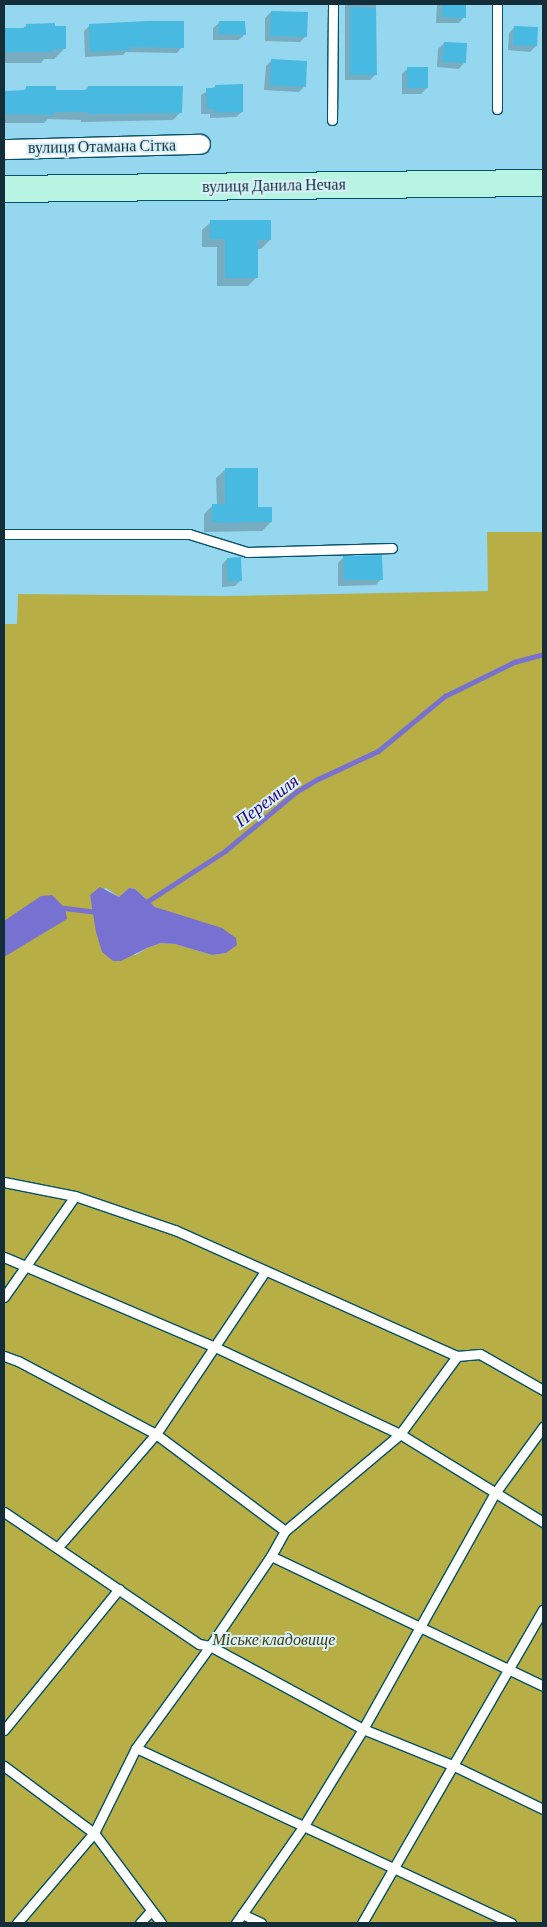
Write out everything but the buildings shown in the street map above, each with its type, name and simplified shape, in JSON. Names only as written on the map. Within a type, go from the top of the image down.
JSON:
[{"type":"main road","name":"вулиця Данила Нечая","points":[[4,189],[543,183]]},
{"type":"street","name":"вулиця Отамана Сітка","points":[[4,149],[200,144]]},
{"type":"lane","points":[[332,120],[333,4]]},
{"type":"lane","points":[[497,4],[497,109]]},
{"type":"lane","points":[[4,534],[188,534],[247,552],[392,548]]},
{"type":"lane","points":[[4,1182],[75,1196],[175,1230],[457,1356],[480,1354],[543,1390]]},
{"type":"lane","points":[[4,1297],[75,1196]]},
{"type":"lane","points":[[4,1257],[215,1347],[400,1434],[543,1522]]},
{"type":"lane","points":[[58,1547],[156,1434],[265,1271]]},
{"type":"lane","points":[[4,1356],[18,1361],[156,1434],[285,1531]]},
{"type":"lane","points":[[17,1923],[94,1833],[136,1748],[210,1646],[271,1556],[285,1531],[400,1434],[457,1356]]},
{"type":"lane","points":[[236,1923],[303,1827],[363,1729],[418,1626],[495,1493],[543,1427]]},
{"type":"lane","points":[[4,1512],[199,1644],[210,1646],[363,1729],[452,1765],[543,1809]]},
{"type":"lane","points":[[271,1556],[543,1686]]},
{"type":"lane","points":[[4,1730],[119,1589]]},
{"type":"lane","points":[[362,1923],[395,1869],[452,1765],[543,1609]]},
{"type":"lane","points":[[136,1748],[511,1923]]},
{"type":"lane","points":[[4,1766],[94,1833],[150,1912],[161,1923]]},
{"type":"lane","points":[[140,1923],[150,1912]]},
{"type":"lane","points":[[242,1914],[261,1923]]},
{"type":"green space","name":"Міське кладовище","points":[[487,532],[543,532],[543,1923],[4,1923],[4,624],[17,624],[18,594],[224,596],[488,591]],"holes":[[[106,888],[119,897],[129,888],[135,889],[155,907],[164,910],[226,953],[212,955],[175,944],[161,943],[147,948],[136,955],[102,952],[90,895]]]},
{"type":"shaded area","points":[[100,887],[119,897],[129,888],[135,889],[155,907],[222,928],[236,938],[237,945],[226,953],[212,955],[175,944],[161,943],[121,961],[113,961],[102,952],[96,932],[90,895]]},
{"type":"shaded area","points":[[52,895],[65,908],[67,919],[4,957],[4,921],[41,896]]},
{"type":"waterway","name":"Перемиля","points":[[142,905],[225,851],[296,792],[318,779],[378,751],[445,696],[514,662],[543,654]]},
{"type":"waterway","name":"Перемиля","points":[[60,910],[65,908],[97,912]]}]
